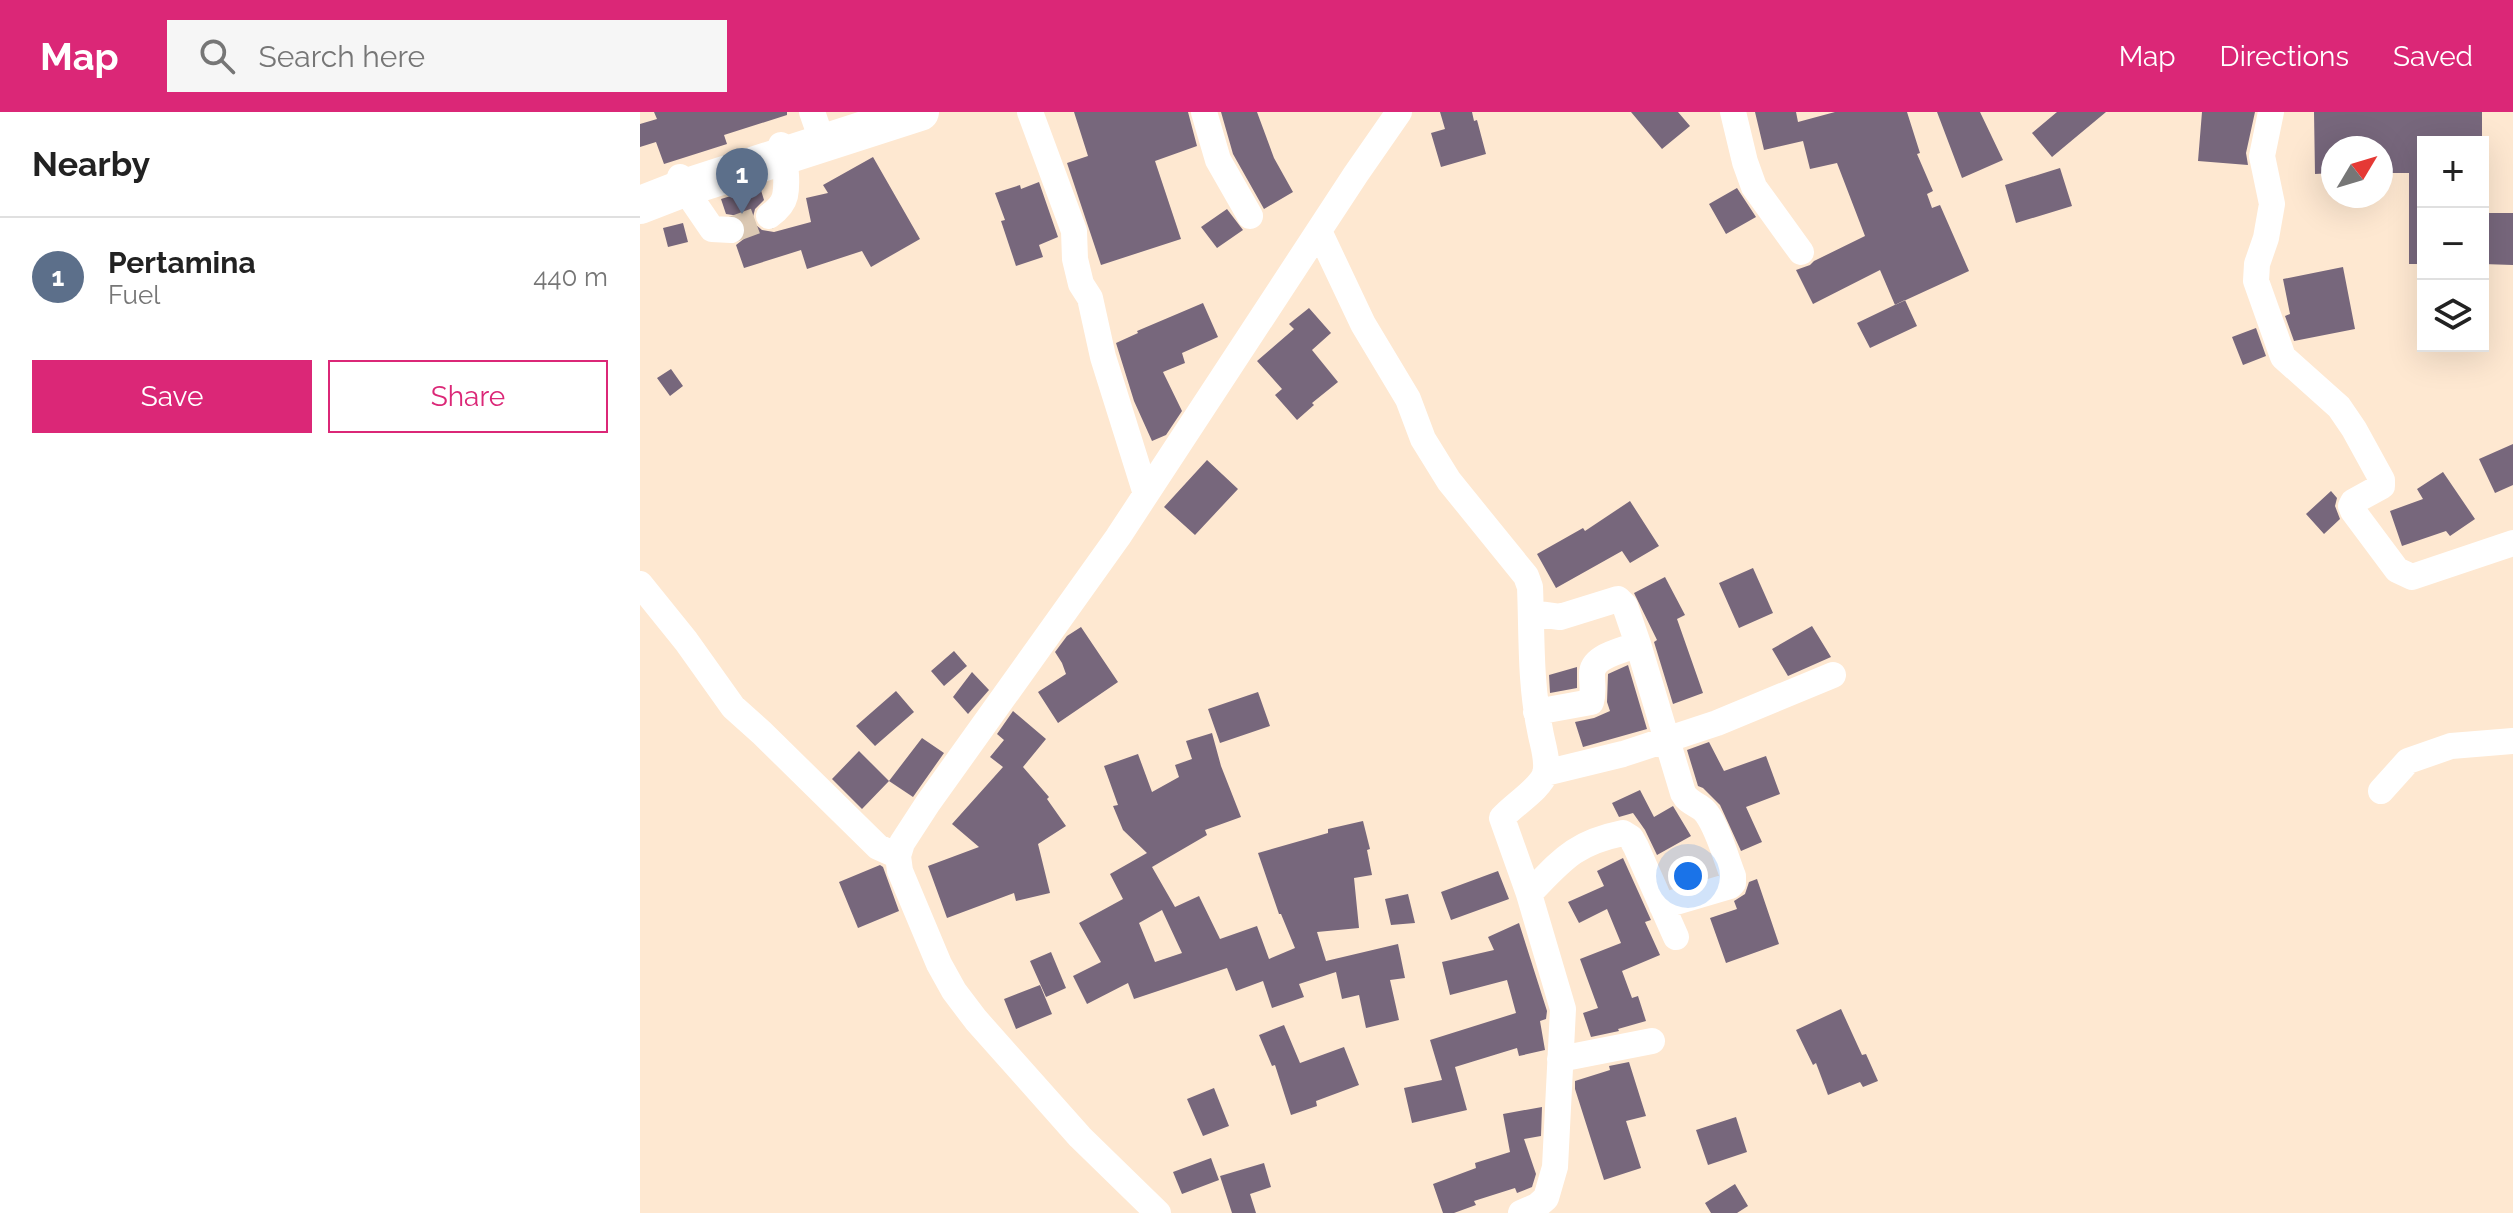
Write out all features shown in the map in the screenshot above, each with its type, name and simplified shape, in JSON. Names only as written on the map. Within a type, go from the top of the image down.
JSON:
[{"type":"highway","points":[[782,150],[816,122],[882,112]]},
{"type":"highway","points":[[640,192],[682,183],[782,150],[920,112]]},
{"type":"highway","points":[[640,205],[682,183]]},
{"type":"street","points":[[1030,112],[1074,231],[1075,259],[1081,284],[1090,298],[1103,357],[1146,494]]},
{"type":"street","points":[[1204,112],[1218,160],[1250,216]]},
{"type":"street","points":[[1158,1213],[1080,1137],[954,991],[910,900],[898,856],[902,843],[928,803],[1118,537],[1399,112]]},
{"type":"street","points":[[1733,112],[1754,187],[1801,252]]},
{"type":"street","points":[[2271,112],[2262,156],[2272,204],[2266,238],[2257,264],[2256,281],[2283,357],[2339,407],[2382,480],[2382,486],[2353,502],[2353,511],[2397,570],[2412,577],[2513,543]]},
{"type":"street","points":[[769,216],[779,208],[785,197],[782,150]]},
{"type":"street","points":[[682,183],[712,229],[731,230]]},
{"type":"street","points":[[1319,231],[1363,324],[1408,399],[1423,439],[1449,481],[1526,576],[1530,587],[1536,712],[1545,773],[1538,785],[1502,818],[1529,894],[1563,1009],[1555,1167],[1546,1198],[1521,1213]]},
{"type":"street","points":[[640,584],[743,718],[878,847],[898,856]]},
{"type":"street","points":[[1531,613],[1560,617],[1618,599],[1625,606],[1683,793],[1691,803],[1709,815],[1733,880],[1730,886],[1662,906]]},
{"type":"street","points":[[1536,712],[1591,702],[1591,670],[1594,664],[1638,644]]},
{"type":"street","points":[[1545,773],[1623,754],[1717,723],[1833,675]]},
{"type":"street","points":[[2381,791],[2408,761],[2451,746],[2513,741]]},
{"type":"street","points":[[1529,894],[1579,847],[1602,837],[1623,833],[1631,838],[1636,847],[1676,937]]},
{"type":"street","points":[[1560,1059],[1652,1041]]},
{"type":"building","points":[[654,112],[787,112],[787,115],[724,135],[727,144],[664,164],[656,142],[640,147],[640,124],[657,119]]},
{"type":"building","points":[[1074,112],[1188,112],[1197,146],[1155,161],[1181,239],[1101,265],[1067,163],[1088,156]]},
{"type":"building","points":[[1221,112],[1257,112],[1274,158],[1293,192],[1264,209],[1233,154]]},
{"type":"building","points":[[1440,112],[1472,112],[1486,154],[1441,167],[1431,133],[1445,129]]},
{"type":"building","points":[[1631,112],[1678,112],[1690,126],[1662,149]]},
{"type":"building","points":[[1755,112],[1796,112],[1798,122],[1835,112],[1907,112],[1920,153],[1917,154],[1933,191],[1927,194],[1932,208],[1940,205],[1969,271],[1895,305],[1880,270],[1813,304],[1796,270],[1865,236],[1837,163],[1810,169],[1803,141],[1764,150]]},
{"type":"building","points":[[1937,112],[1980,112],[2003,160],[1962,178]]},
{"type":"building","points":[[2057,112],[2106,112],[2052,157],[2032,133]]},
{"type":"building","points":[[2202,112],[2255,112],[2246,153],[2248,165],[2198,161]]},
{"type":"building","points":[[2314,112],[2482,112],[2482,136],[2417,136],[2417,264],[2409,264],[2409,173],[2393,173],[2393,136],[2321,136],[2321,174],[2315,174]]},
{"type":"building","points":[[873,157],[920,239],[871,267],[862,251],[807,269],[801,250],[744,268],[736,245],[745,238],[746,223],[739,216],[726,214],[721,199],[760,187],[764,200],[755,209],[753,217],[762,230],[774,232],[811,222],[806,198],[828,193],[823,185]]},
{"type":"building","points":[[2060,168],[2072,206],[2016,223],[2005,185]]},
{"type":"building","points":[[1039,182],[1058,237],[1039,245],[1043,257],[1016,266],[995,193],[1020,185],[1021,189]]},
{"type":"building","points":[[1737,188],[1756,217],[1726,234],[1709,204]]},
{"type":"building","points":[[1227,209],[1243,230],[1217,248],[1201,227]]},
{"type":"building","points":[[2489,213],[2513,213],[2513,265],[2489,264]]},
{"type":"building","points":[[683,223],[688,242],[668,247],[663,228]]},
{"type":"building","points":[[2343,267],[2355,329],[2294,341],[2285,316],[2290,314],[2283,279]]},
{"type":"building","points":[[1905,300],[1917,326],[1870,348],[1857,323]]},
{"type":"building","points":[[1203,303],[1218,337],[1182,353],[1185,363],[1163,372],[1182,411],[1166,435],[1152,441],[1134,401],[1116,343]]},
{"type":"building","points":[[1309,308],[1331,333],[1312,350],[1338,382],[1297,420],[1275,395],[1282,389],[1257,361],[1294,329],[1289,324]]},
{"type":"building","points":[[2256,328],[2266,356],[2243,365],[2232,337]]},
{"type":"building","points":[[671,369],[683,386],[670,396],[657,378]]},
{"type":"building","points":[[2513,444],[2513,485],[2495,493],[2479,459]]},
{"type":"building","points":[[1207,460],[1238,489],[1195,535],[1164,507]]},
{"type":"building","points":[[2443,472],[2475,519],[2450,536],[2446,531],[2402,546],[2390,511],[2423,499],[2417,489]]},
{"type":"building","points":[[2331,491],[2337,498],[2335,506],[2340,519],[2324,534],[2306,514]]},
{"type":"building","points":[[1630,501],[1659,546],[1630,563],[1622,551],[1556,588],[1537,554],[1583,528],[1585,531]]},
{"type":"building","points":[[1753,568],[1773,613],[1739,628],[1719,583]]},
{"type":"building","points":[[1665,577],[1685,615],[1677,619],[1703,693],[1673,704],[1654,642],[1657,640],[1634,593]]},
{"type":"building","points":[[1812,626],[1831,657],[1788,676],[1772,649]]},
{"type":"building","points":[[1081,627],[1118,682],[1058,723],[1038,692],[1066,674],[1055,652],[1067,636]]},
{"type":"building","points":[[954,651],[967,666],[944,686],[931,671]]},
{"type":"building","points":[[1628,665],[1647,729],[1583,747],[1575,722],[1610,711],[1607,702],[1608,674]]},
{"type":"building","points":[[1577,667],[1577,688],[1550,693],[1549,675]]},
{"type":"building","points":[[972,672],[989,690],[968,714],[953,697]]},
{"type":"building","points":[[896,691],[914,712],[875,746],[856,726]]},
{"type":"building","points":[[1258,692],[1270,726],[1220,743],[1208,709]]},
{"type":"building","points":[[1013,711],[1046,739],[1023,767],[1049,797],[1047,799],[1066,826],[1038,844],[1050,893],[1016,901],[1014,893],[947,918],[928,866],[979,847],[952,824],[1003,767],[990,757],[1004,740],[997,734]]},
{"type":"building","points":[[1212,733],[1241,817],[1205,830],[1207,835],[1152,867],[1175,907],[1199,896],[1220,939],[1257,926],[1269,959],[1295,948],[1279,914],[1258,853],[1328,833],[1328,829],[1363,821],[1372,875],[1354,878],[1359,928],[1317,932],[1326,961],[1398,944],[1405,978],[1390,980],[1399,1020],[1366,1028],[1359,995],[1342,999],[1336,972],[1299,984],[1304,997],[1272,1008],[1263,981],[1236,991],[1227,968],[1134,999],[1128,983],[1087,1004],[1073,976],[1101,962],[1079,923],[1123,899],[1110,874],[1147,853],[1123,830],[1113,806],[1118,805],[1104,766],[1138,754],[1152,792],[1179,777],[1175,765],[1192,759],[1186,741]],"holes":[[[1162,910],[1182,953],[1155,962],[1139,923]]]},
{"type":"building","points":[[922,738],[944,753],[913,797],[889,781]]},
{"type":"building","points":[[1709,742],[1724,771],[1766,756],[1780,794],[1746,807],[1762,842],[1741,851],[1720,805],[1698,786],[1687,750]]},
{"type":"building","points":[[859,751],[889,781],[862,809],[832,779]]},
{"type":"building","points":[[1640,790],[1654,817],[1673,806],[1691,836],[1657,855],[1633,813],[1619,817],[1612,803]]},
{"type":"building","points":[[1623,858],[1651,920],[1645,922],[1660,955],[1622,971],[1632,998],[1638,996],[1646,1021],[1591,1037],[1583,1013],[1598,1008],[1580,959],[1621,943],[1607,909],[1579,923],[1568,902],[1604,886],[1597,871]]},
{"type":"building","points":[[880,865],[899,911],[858,928],[839,882]]},
{"type":"building","points":[[1498,871],[1509,899],[1451,920],[1441,892]]},
{"type":"building","points":[[1757,879],[1779,944],[1726,963],[1710,918],[1737,909],[1734,901],[1745,894],[1749,882]]},
{"type":"building","points":[[1408,894],[1415,923],[1391,925],[1385,899]]},
{"type":"building","points":[[1519,923],[1547,1011],[1546,1019],[1540,1021],[1545,1050],[1519,1056],[1517,1048],[1455,1067],[1467,1110],[1412,1123],[1404,1088],[1442,1080],[1430,1040],[1516,1013],[1507,980],[1450,995],[1442,962],[1494,950],[1488,937]]},
{"type":"building","points":[[1051,952],[1066,988],[1046,997],[1030,961]]},
{"type":"building","points":[[1040,985],[1052,1014],[1016,1029],[1004,999]]},
{"type":"building","points":[[1841,1009],[1878,1081],[1863,1087],[1860,1082],[1828,1095],[1816,1063],[1813,1065],[1796,1030]]},
{"type":"building","points":[[1284,1025],[1300,1063],[1344,1047],[1359,1085],[1316,1101],[1317,1106],[1291,1115],[1275,1065],[1272,1066],[1259,1035]]},
{"type":"building","points":[[1629,1062],[1646,1116],[1626,1121],[1641,1168],[1604,1180],[1575,1081],[1610,1070],[1609,1066]]},
{"type":"building","points":[[1214,1088],[1229,1126],[1203,1136],[1187,1099]]},
{"type":"building","points":[[1542,1107],[1541,1136],[1524,1139],[1536,1174],[1532,1187],[1517,1193],[1515,1188],[1474,1201],[1476,1205],[1454,1213],[1443,1213],[1433,1184],[1476,1168],[1475,1163],[1510,1152],[1503,1114]]},
{"type":"building","points":[[1736,1117],[1747,1152],[1708,1165],[1696,1130]]},
{"type":"building","points":[[1211,1158],[1219,1180],[1182,1194],[1173,1172]]},
{"type":"building","points":[[1264,1163],[1271,1187],[1250,1194],[1256,1213],[1232,1213],[1220,1176]]},
{"type":"building","points":[[1735,1184],[1748,1206],[1737,1213],[1711,1213],[1705,1203]]},
{"type":"tunnel","points":[[731,230],[769,216]]},
{"type":"place","name":"Pertamina","points":[[742,214]]}]
